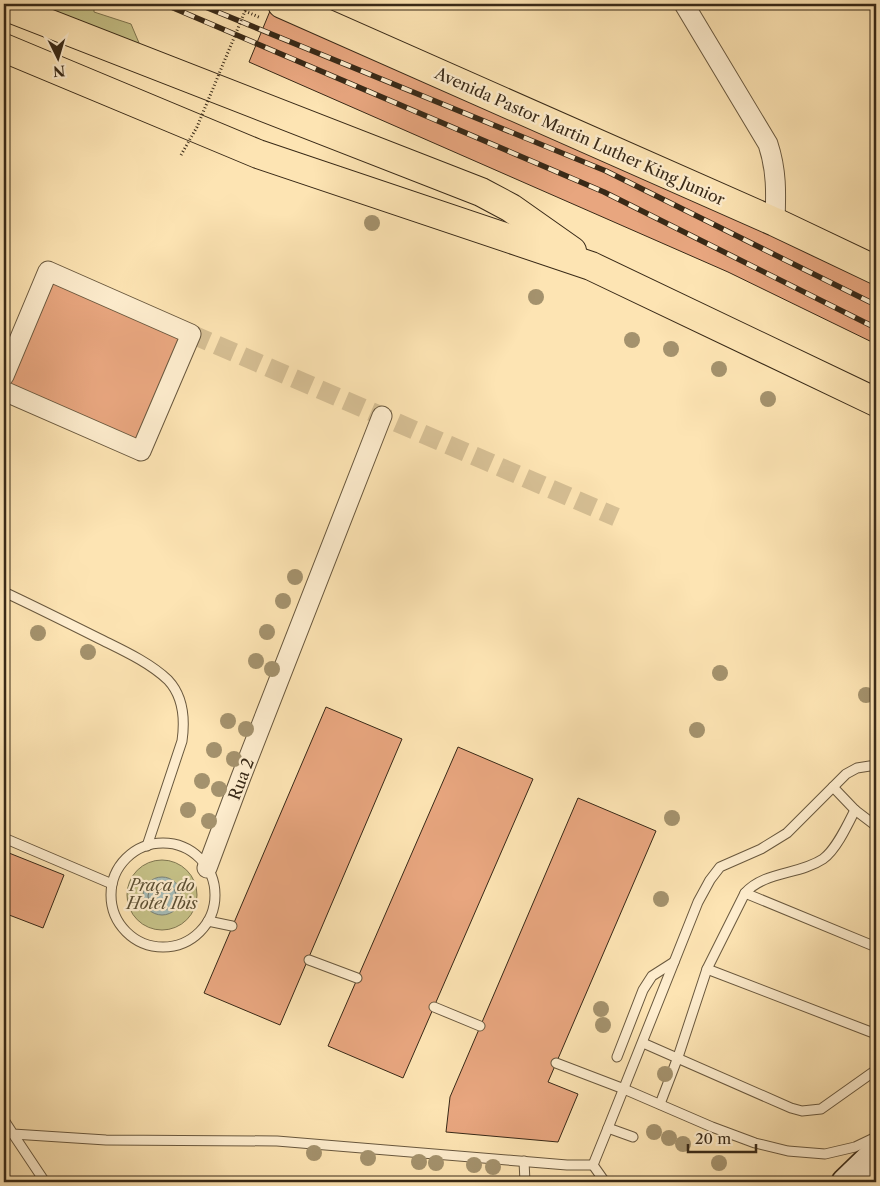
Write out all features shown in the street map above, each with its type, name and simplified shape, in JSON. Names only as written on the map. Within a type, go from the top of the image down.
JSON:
[{"type":"main road","points":[[4,6],[482,192],[546,231],[591,266]]},
{"type":"main road","name":"Avenida Pastor Martin Luther King Junior","points":[[274,12],[775,222],[876,270]]},
{"type":"main road","points":[[4,48],[258,154],[591,266],[876,402]]},
{"type":"main road","points":[[845,1182],[876,1152]]},
{"type":"street","points":[[684,4],[768,144],[776,179],[775,222]]},
{"type":"street","points":[[4,376],[48,271],[191,334],[141,450],[4,391]]},
{"type":"street","name":"Rua 2","points":[[207,868],[382,416]]},
{"type":"lane","points":[[4,592],[111,644],[147,664],[168,680],[176,692],[183,716],[182,741],[147,846]]},
{"type":"lane","points":[[593,1165],[698,902],[710,880],[720,867],[762,849],[787,833],[846,774],[857,768],[876,766]]},
{"type":"lane","points":[[833,787],[855,810],[876,826]]},
{"type":"lane","points":[[660,1104],[678,1057],[707,969],[745,893],[752,885],[761,880],[806,868],[825,858],[843,834],[855,810]]},
{"type":"lane","points":[[4,838],[112,884]]},
{"type":"lane","points":[[158,843],[182,847],[196,856],[207,868],[213,882],[214,906],[208,921],[191,940],[180,945],[165,948],[144,944],[128,934],[119,924],[111,904],[112,884],[122,862],[130,855],[147,846],[158,843]]},
{"type":"lane","points":[[745,893],[876,947]]},
{"type":"lane","points":[[208,921],[232,926]]},
{"type":"lane","points":[[309,960],[357,978]]},
{"type":"lane","points":[[617,1057],[652,976],[675,962]]},
{"type":"lane","points":[[707,969],[876,1034]]},
{"type":"lane","points":[[434,1007],[480,1026]]},
{"type":"lane","points":[[643,1043],[802,1111],[821,1109],[876,1070]]},
{"type":"lane","points":[[556,1064],[624,1089],[712,1127],[755,1143],[788,1151],[825,1154],[855,1147],[876,1137]]},
{"type":"lane","points":[[4,1120],[45,1182]]},
{"type":"lane","points":[[608,1128],[633,1137]]},
{"type":"lane","points":[[13,1134],[106,1140],[277,1141],[524,1160],[566,1165],[593,1165]]},
{"type":"lane","points":[[524,1160],[525,1182]]},
{"type":"lane","points":[[593,1165],[605,1182]]},
{"type":"path","points":[[181,155],[197,127],[248,4]]},
{"type":"path","points":[[245,12],[274,12]]},
{"type":"green space","points":[[31,4],[94,4],[94,12],[131,24],[142,50]]},
{"type":"green space","name":"Praça do Hotel Ibis","points":[[169,860],[182,866],[191,875],[195,881],[197,895],[195,909],[187,920],[176,928],[155,930],[148,928],[137,920],[129,909],[127,888],[129,881],[137,870],[148,862]]},
{"type":"water","points":[[162,877],[175,883],[181,896],[175,909],[162,915],[149,909],[143,896],[149,883]]},
{"type":"building","points":[[270,11],[753,219],[876,282],[876,344],[728,272],[249,62]]},
{"type":"building","points":[[48,271],[191,334],[141,451],[4,391]]},
{"type":"building","points":[[326,707],[402,739],[280,1025],[204,993]]},
{"type":"building","points":[[458,747],[533,779],[403,1078],[328,1046]]},
{"type":"building","points":[[578,798],[656,831],[548,1082],[578,1094],[558,1142],[446,1132],[450,1097]]},
{"type":"building","points":[[4,851],[64,875],[43,928],[4,913]]},
{"type":"tunnel","points":[[191,334],[616,517]]},
{"type":"railway","points":[[164,4],[604,192],[876,328]]},
{"type":"railway","points":[[198,4],[606,171],[876,305]]}]
